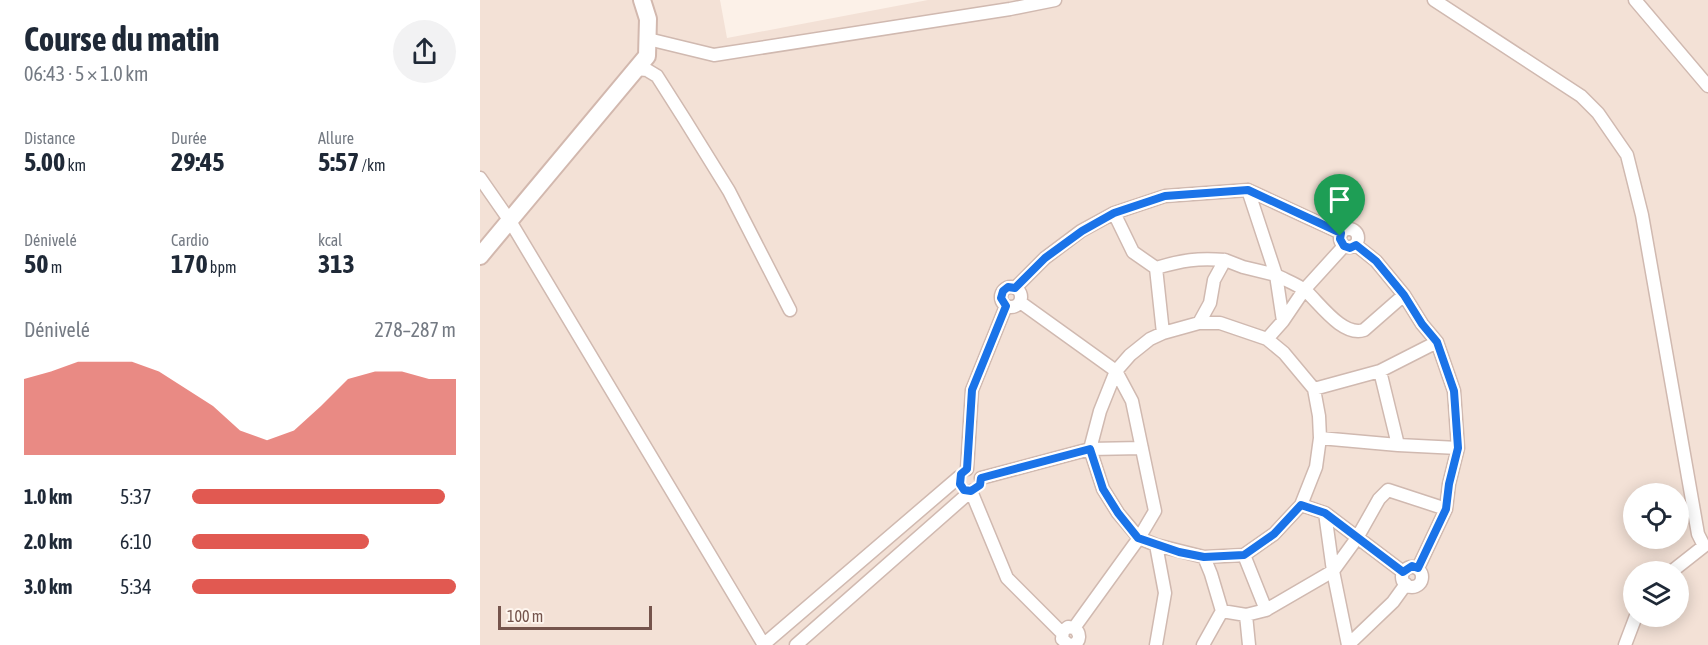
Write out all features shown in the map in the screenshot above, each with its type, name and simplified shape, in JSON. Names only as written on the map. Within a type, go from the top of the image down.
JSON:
[{"type":"street","points":[[480,256],[647,56],[648,19],[642,0]]},
{"type":"street","points":[[648,39],[714,55],[1055,0]]},
{"type":"street","points":[[1434,0],[1581,96],[1598,113],[1627,155],[1642,215],[1698,534],[1706,546],[1686,561]]},
{"type":"street","points":[[1635,0],[1708,86]]},
{"type":"street","points":[[636,69],[647,70],[657,76],[729,191],[790,310]]},
{"type":"street","points":[[480,178],[510,221],[764,645],[963,473],[974,470],[980,475],[980,485],[796,645]]},
{"type":"street","points":[[1248,190],[1276,275],[1283,321]]},
{"type":"street","points":[[1015,288],[1045,258],[1082,231],[1114,213],[1165,196],[1248,190],[1341,233],[1340,239],[1376,261],[1404,295],[1422,324],[1437,342],[1454,391],[1458,448],[1449,484],[1446,509],[1418,568]]},
{"type":"street","points":[[1114,213],[1133,252],[1156,268],[1163,333]]},
{"type":"street","points":[[1267,339],[1283,321],[1304,290],[1350,246]]},
{"type":"street","points":[[1156,268],[1178,261],[1201,258],[1225,260],[1276,275],[1304,290],[1334,320],[1351,331],[1358,332],[1364,330],[1404,295]]},
{"type":"street","points":[[1201,258],[1214,280]]},
{"type":"street","points":[[1199,323],[1210,303],[1214,280],[1225,260]]},
{"type":"street","points":[[1008,287],[1015,288],[1020,292],[1020,302],[1012,307],[1006,306],[1001,298],[1003,291],[1008,287]]},
{"type":"street","points":[[1020,302],[1116,371],[1132,401],[1155,511],[1074,627]]},
{"type":"street","points":[[971,491],[960,484],[972,390],[1006,306]]},
{"type":"street","points":[[1199,323],[1220,323],[1267,339],[1284,353],[1314,389],[1320,438],[1316,467],[1301,505],[1274,534],[1244,555],[1204,557],[1138,538],[1103,489],[1090,449],[1100,411],[1116,371],[1130,355],[1150,339],[1199,323]]},
{"type":"street","points":[[1314,389],[1380,371],[1437,342]]},
{"type":"street","points":[[1380,371],[1398,446]]},
{"type":"street","points":[[1320,438],[1398,446],[1458,448]]},
{"type":"street","points":[[981,478],[1090,449],[1142,448]]},
{"type":"street","points":[[1222,610],[1246,615],[1266,610],[1333,571],[1358,537],[1379,499],[1388,490],[1446,509]]},
{"type":"street","points":[[971,491],[1007,578],[1062,633],[1062,639],[1075,644],[1079,634],[1074,627]]},
{"type":"street","points":[[1301,505],[1325,513],[1358,537],[1405,578],[1409,586],[1416,586],[1421,582],[1423,576],[1418,568],[1412,566],[1405,578],[1393,602],[1348,645],[1333,571],[1325,513]]},
{"type":"street","points":[[1156,545],[1165,593],[1156,645]]},
{"type":"street","points":[[1244,555],[1266,610]]},
{"type":"street","points":[[1203,645],[1222,610],[1204,557]]},
{"type":"street","points":[[1246,615],[1249,645]]},
{"type":"street","points":[[1062,633],[1068,627],[1074,627]]},
{"type":"street","points":[[1625,645],[1632,627]]},
{"type":"shaded area","points":[[480,0],[720,0],[727,38],[928,0],[1708,0],[1708,645],[480,645]]},
{"type":"route","points":[[1248,190],[1341,233],[1340,236],[1340,242],[1344,246],[1350,248],[1356,245],[1376,261],[1404,295],[1422,324],[1437,342],[1454,391],[1458,448],[1449,484],[1446,509],[1418,568],[1408,567],[1403,572],[1325,513],[1301,505],[1274,534],[1244,555],[1204,557],[1156,545],[1138,538],[1118,513],[1103,489],[1090,449],[981,478],[980,485],[975,490],[964,490],[960,484],[959,477],[967,469],[972,390],[1006,306],[1001,294],[1008,287],[1015,288],[1045,258],[1082,231],[1114,213],[1165,196],[1248,190]]}]
